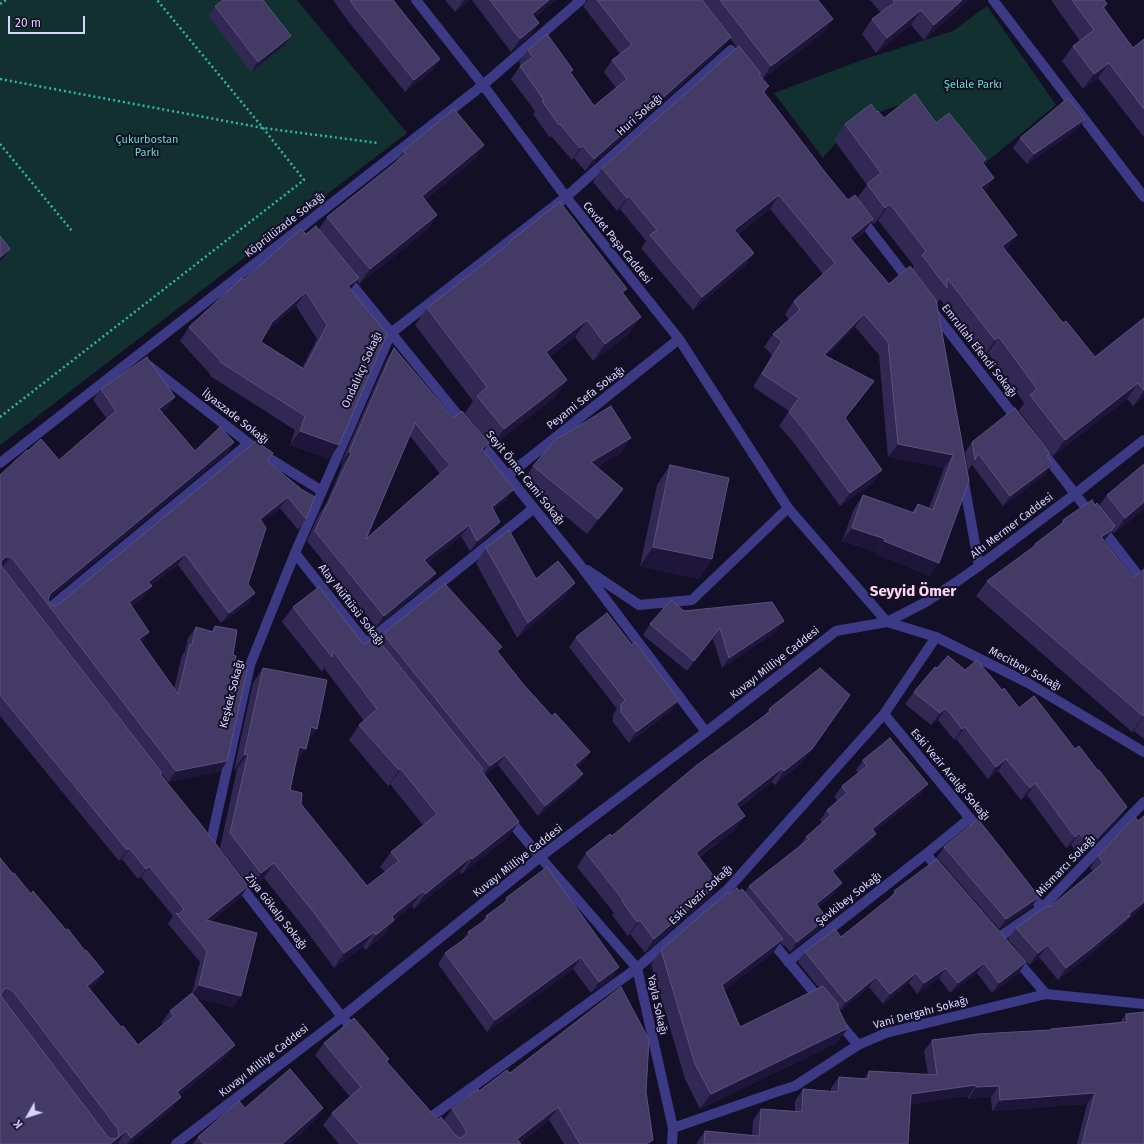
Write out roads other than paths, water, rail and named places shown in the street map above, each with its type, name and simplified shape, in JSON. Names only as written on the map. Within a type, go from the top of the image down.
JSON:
[{"type":"street","name":"Cevdet Paşa Caddesi","points":[[416,0],[566,197],[679,339],[788,508],[887,622]]},
{"type":"street","name":"Köprülüzade Sokağı","points":[[0,463],[306,229],[404,147],[482,86],[581,0]]},
{"type":"street","points":[[993,0],[1144,198]]},
{"type":"street","name":"Huri Sokağı","points":[[566,197],[731,50]]},
{"type":"street","name":"Ondalıkçı Sokağı","points":[[295,553],[391,333],[566,197]]},
{"type":"street","points":[[856,212],[918,292]]},
{"type":"street","name":"Seyit Ömer Cami Sokağı","points":[[338,267],[580,565],[706,732]]},
{"type":"street","name":"Emrullah Efendi Sokağı","points":[[937,334],[930,308],[1023,427]]},
{"type":"street","name":"Peyami Sefa Sokağı","points":[[507,476],[679,339]]},
{"type":"street","name":"İlyaszade Sokağı","points":[[137,357],[264,455],[322,491]]},
{"type":"street","name":"Altı Mermer Caddesi","points":[[887,622],[924,603],[979,566],[1076,494],[1144,440]]},
{"type":"street","points":[[47,610],[249,443]]},
{"type":"street","points":[[1037,445],[1144,583]]},
{"type":"street","points":[[960,465],[979,566]]},
{"type":"street","points":[[366,643],[534,508]]},
{"type":"street","points":[[580,565],[639,605],[692,600],[788,508]]},
{"type":"street","name":"Alay Müftüsü Sokağı","points":[[295,553],[380,660]]},
{"type":"street","name":"Keşkek Sokağı","points":[[200,833],[212,849],[250,665],[295,553]]},
{"type":"street","name":"Meсitbey Sokağı","points":[[887,622],[936,637],[1028,683],[1144,752]]},
{"type":"street","name":"Kuvayı Milliye Caddesi","points":[[176,1144],[342,1017],[540,858],[836,631],[887,622]]},
{"type":"street","name":"Eski Vezir Sokağı","points":[[430,1117],[637,968],[731,892],[884,714],[936,637]]},
{"type":"street","name":"Eski Vezir Aralığı Sokağı","points":[[884,714],[989,842]]},
{"type":"street","name":"Mismarcı Sokağı","points":[[1046,994],[1000,941],[1042,908],[1144,802]]},
{"type":"street","points":[[500,808],[540,858]]},
{"type":"street","name":"Şevkibey Sokağı","points":[[788,962],[970,818]]},
{"type":"street","points":[[926,854],[946,878]]},
{"type":"street","name":"Yayla Sokağı","points":[[540,858],[637,968],[674,1128],[672,1144]]},
{"type":"street","name":"Ziya Gökalp Sokağı","points":[[229,871],[342,1017],[363,1040]]},
{"type":"street","points":[[1022,884],[1042,908]]},
{"type":"street","points":[[763,932],[858,1045]]},
{"type":"street","name":"Vani Dergahı Sokağı","points":[[674,1128],[779,1090],[795,1086],[858,1045],[886,1033],[1046,994],[1144,1004]]},
{"type":"district","name":"Seyyid Ömer","points":[[913,592]]},
{"type":"park label","name":"Şelale Parkı","points":[[973,85]]},
{"type":"park label","name":"Çukurbostan Parkı","points":[[147,146]]}]
